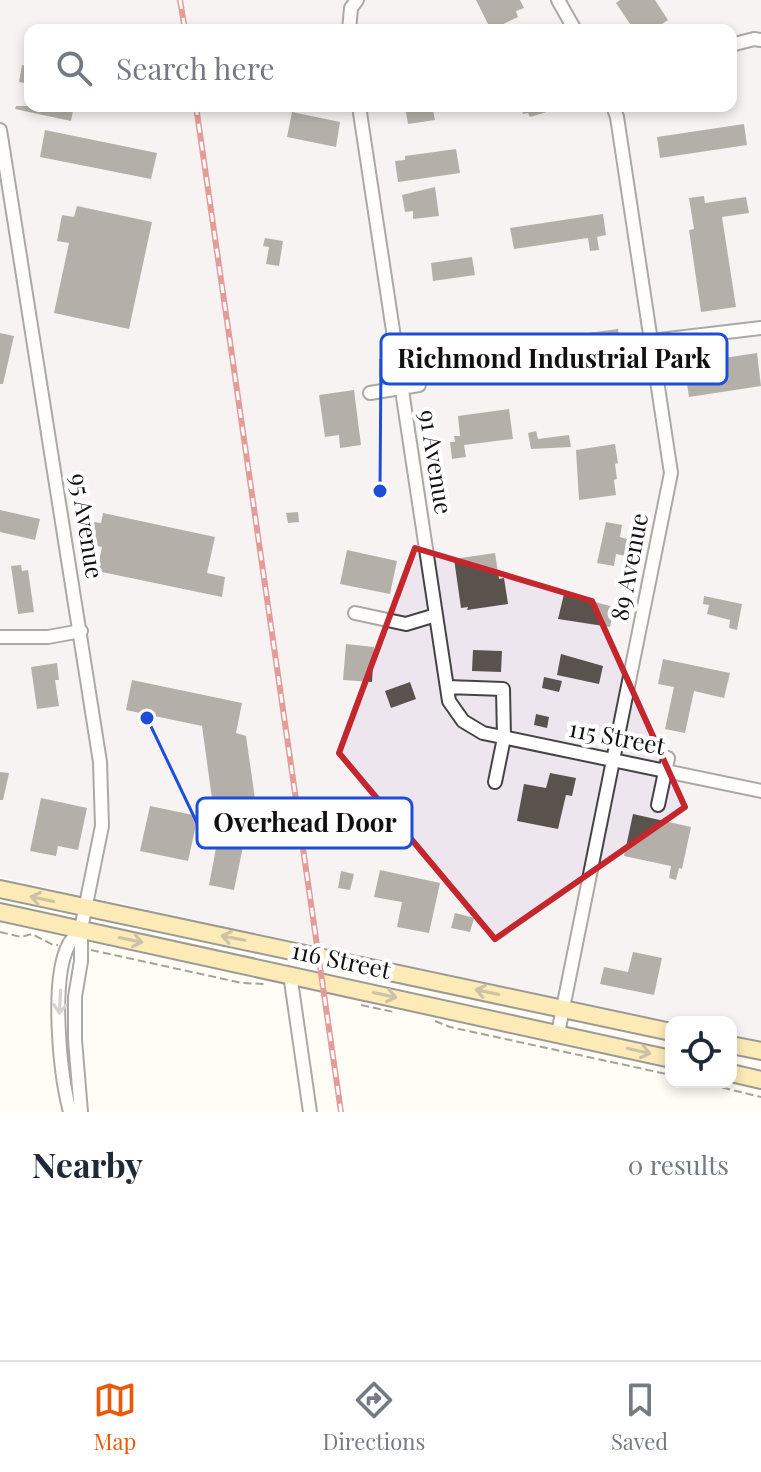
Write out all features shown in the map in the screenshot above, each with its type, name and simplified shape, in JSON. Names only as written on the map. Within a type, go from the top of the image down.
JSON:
[{"type":"main road","name":"116 Street","points":[[0,889],[665,1031]]},
{"type":"main road","name":"116 Street","points":[[0,912],[665,1058]]},
{"type":"main road","points":[[737,1046],[761,1051]]},
{"type":"main road","points":[[737,1074],[761,1080]]},
{"type":"street","points":[[349,24],[350,13],[357,0]]},
{"type":"street","points":[[558,0],[572,24]]},
{"type":"street","points":[[737,43],[761,40]]},
{"type":"street","name":"91 Avenue","points":[[360,112],[449,701],[466,723]]},
{"type":"street","name":"89 Avenue","points":[[558,1033],[671,473],[615,112]]},
{"type":"street","name":"95 Avenue","points":[[0,130],[100,762],[102,826],[81,929],[62,972],[59,1026],[61,1063],[70,1112]]},
{"type":"street","points":[[651,341],[761,328]]},
{"type":"street","points":[[370,393],[419,385]]},
{"type":"street","points":[[355,613],[406,624],[436,615]]},
{"type":"street","points":[[0,637],[48,637],[81,631]]},
{"type":"street","points":[[447,687],[503,689],[504,738],[495,782]]},
{"type":"street","name":"115 Street","points":[[466,723],[483,733],[504,738],[615,761],[667,764],[761,791]]},
{"type":"street","points":[[658,805],[667,764]]},
{"type":"street","name":"95 Avenue","points":[[75,946],[74,1014],[81,1112]]},
{"type":"street","points":[[290,974],[310,1112]]},
{"type":"path","points":[[0,932],[21,937],[38,936],[53,945],[75,946],[242,983],[264,983]]},
{"type":"path","points":[[352,1002],[394,1012]]},
{"type":"path","points":[[431,1019],[450,1027],[665,1074]]},
{"type":"path","points":[[724,1088],[761,1097]]},
{"type":"highlighted area","points":[[415,548],[592,601],[685,807],[495,939],[339,753]]},
{"type":"shaded area","points":[[0,0],[761,0],[761,1043],[737,1037],[737,1016],[665,1016],[665,1022],[0,877]]},
{"type":"building","points":[[476,0],[520,0],[524,8],[516,11],[518,17],[503,24],[488,24]]},
{"type":"building","points":[[620,0],[655,0],[668,20],[662,24],[630,24],[616,3]]},
{"type":"building","points":[[22,65],[24,83],[19,82]]},
{"type":"building","points":[[29,112],[73,112],[71,121]]},
{"type":"building","points":[[292,112],[340,122],[336,147],[287,137]]},
{"type":"building","points":[[406,112],[433,112],[435,120],[408,124]]},
{"type":"building","points":[[522,112],[547,112],[530,117],[528,113]]},
{"type":"building","points":[[744,124],[747,145],[660,158],[657,137]]},
{"type":"building","points":[[45,130],[157,153],[151,179],[40,157]]},
{"type":"building","points":[[456,149],[460,173],[398,182],[395,161],[405,160],[405,156]]},
{"type":"building","points":[[435,187],[439,216],[413,219],[413,211],[405,212],[402,195]]},
{"type":"building","points":[[704,196],[705,203],[746,197],[749,213],[722,217],[736,307],[701,312],[689,230],[694,229],[689,198]]},
{"type":"building","points":[[77,206],[152,222],[129,329],[54,313],[69,243],[57,241],[62,215],[74,217]]},
{"type":"building","points":[[603,214],[606,235],[597,237],[599,250],[590,251],[588,238],[514,249],[510,228]]},
{"type":"building","points":[[265,238],[283,241],[279,266],[266,264],[269,247],[263,246]]},
{"type":"building","points":[[472,257],[475,275],[433,281],[431,263]]},
{"type":"building","points":[[618,329],[624,370],[542,383],[536,340]]},
{"type":"building","points":[[0,333],[14,336],[3,384],[0,384]]},
{"type":"building","points":[[757,353],[761,386],[689,397],[684,364]]},
{"type":"building","points":[[354,390],[361,445],[340,448],[339,435],[325,437],[319,395]]},
{"type":"building","points":[[509,409],[513,439],[464,445],[466,457],[452,459],[450,442],[455,442],[454,436],[460,436],[458,416]]},
{"type":"building","points":[[536,431],[538,439],[569,435],[571,447],[531,449],[528,433]]},
{"type":"building","points":[[615,444],[618,463],[615,464],[617,479],[614,480],[616,495],[579,500],[576,450]]},
{"type":"building","points":[[0,510],[40,519],[35,540],[0,532]]},
{"type":"building","points":[[298,512],[299,522],[288,523],[286,513]]},
{"type":"building","points":[[103,513],[215,537],[207,573],[225,577],[222,597],[97,571],[102,547],[89,544],[93,522],[101,523]]},
{"type":"building","points":[[606,522],[622,525],[620,537],[630,540],[626,556],[616,554],[614,566],[597,563]]},
{"type":"building","points":[[347,550],[397,561],[390,594],[340,584]]},
{"type":"building","points":[[495,553],[499,579],[504,578],[508,604],[467,610],[468,607],[461,608],[454,559]]},
{"type":"building","points":[[21,565],[22,571],[28,570],[34,612],[18,614],[11,566]]},
{"type":"building","points":[[564,594],[614,607],[610,627],[558,619]]},
{"type":"building","points":[[704,596],[742,604],[737,630],[729,628],[730,620],[707,614],[709,605],[703,604]]},
{"type":"building","points":[[346,644],[374,647],[372,682],[343,680]]},
{"type":"building","points":[[473,650],[502,651],[501,672],[472,671]]},
{"type":"building","points":[[561,654],[603,666],[599,684],[557,675]]},
{"type":"building","points":[[663,659],[730,673],[724,698],[694,691],[685,733],[665,729],[674,687],[658,684]]},
{"type":"building","points":[[57,663],[59,680],[55,680],[59,706],[37,709],[31,667]]},
{"type":"building","points":[[544,677],[562,681],[559,692],[542,688]]},
{"type":"building","points":[[132,680],[242,703],[236,733],[246,736],[255,799],[213,806],[202,726],[126,710]]},
{"type":"building","points":[[410,682],[416,699],[391,708],[385,691]]},
{"type":"building","points":[[536,714],[549,717],[547,728],[534,725]]},
{"type":"building","points":[[0,772],[9,773],[3,800],[0,800]]},
{"type":"building","points":[[550,773],[576,778],[572,796],[566,795],[558,829],[517,821],[524,784],[546,788]]},
{"type":"building","points":[[41,798],[87,808],[78,850],[58,846],[56,856],[30,851]]},
{"type":"building","points":[[150,806],[198,816],[188,861],[140,851]]},
{"type":"building","points":[[633,814],[691,827],[682,869],[679,868],[676,880],[669,878],[671,866],[624,856]]},
{"type":"building","points":[[226,823],[245,826],[246,832],[234,890],[209,885],[220,827],[225,828]]},
{"type":"building","points":[[380,870],[440,883],[429,933],[397,927],[402,902],[374,897]]},
{"type":"building","points":[[341,871],[354,874],[350,890],[338,888]]},
{"type":"building","points":[[455,913],[474,918],[470,932],[451,928]]},
{"type":"building","points":[[633,952],[662,958],[654,995],[600,984],[604,967],[628,972]]},
{"type":"railway","points":[[180,0],[184,24]]},
{"type":"railway","points":[[197,112],[341,1112]]},
{"type":"place","name":"Richmond Industrial Park","points":[[380,491]]},
{"type":"place","name":"Overhead Door","points":[[147,718]]}]
